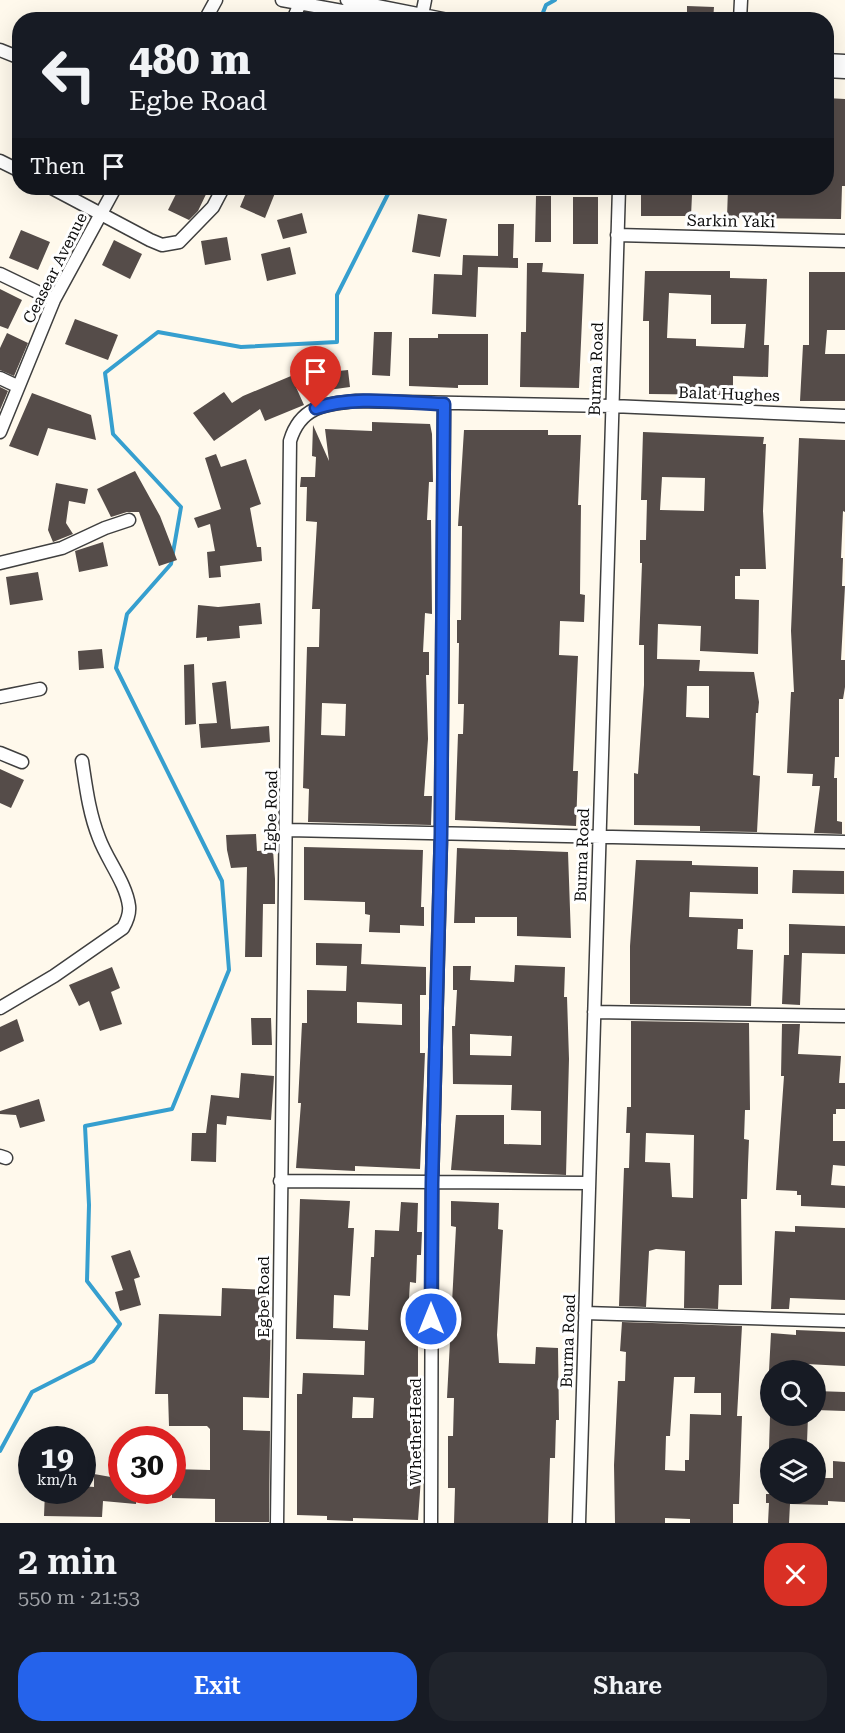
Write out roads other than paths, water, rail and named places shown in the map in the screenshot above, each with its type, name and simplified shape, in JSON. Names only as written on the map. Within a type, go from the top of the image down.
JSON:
[{"type":"street","points":[[282,0],[349,12]]},
{"type":"street","points":[[348,0],[407,12]]},
{"type":"street","points":[[296,12],[300,3]]},
{"type":"street","points":[[66,195],[150,240],[172,245],[179,242],[213,207],[219,195]]},
{"type":"street","name":"Ceasear Avenue","points":[[0,432],[54,300],[112,195]]},
{"type":"street","name":"Burma Road","points":[[579,1523],[619,195]]},
{"type":"street","name":"Sarkin Yaki","points":[[617,235],[845,241]]},
{"type":"street","points":[[0,274],[54,300]]},
{"type":"street","points":[[0,378],[17,386]]},
{"type":"street","name":"Egbe Road","points":[[277,1523],[280,1181],[288,830],[290,441],[294,425],[306,414],[332,403],[612,406]]},
{"type":"street","name":"WhetherHead","points":[[431,1523],[432,1183],[441,834],[444,404]]},
{"type":"street","name":"Balat Hughes","points":[[612,406],[845,416]]},
{"type":"street","points":[[0,563],[62,548],[129,520]]},
{"type":"street","points":[[0,697],[39,689]]},
{"type":"street","points":[[0,753],[22,762]]},
{"type":"street","points":[[0,1008],[54,976],[123,928],[128,917],[129,906],[124,889],[98,837],[88,802],[82,760]]},
{"type":"street","points":[[288,830],[845,842]]},
{"type":"street","points":[[594,1012],[845,1016]]},
{"type":"street","points":[[280,1181],[589,1183]]},
{"type":"street","points":[[585,1313],[845,1321]]},
{"type":"waterway","points":[[543,12],[546,5],[555,0]]},
{"type":"waterway","points":[[0,1451],[32,1392],[93,1361],[120,1324],[87,1281],[89,1205],[85,1126],[172,1109],[229,970],[222,881],[116,668],[127,614],[171,564],[181,507],[113,434],[105,373],[158,332],[241,347],[337,342],[337,295],[387,195]]}]
